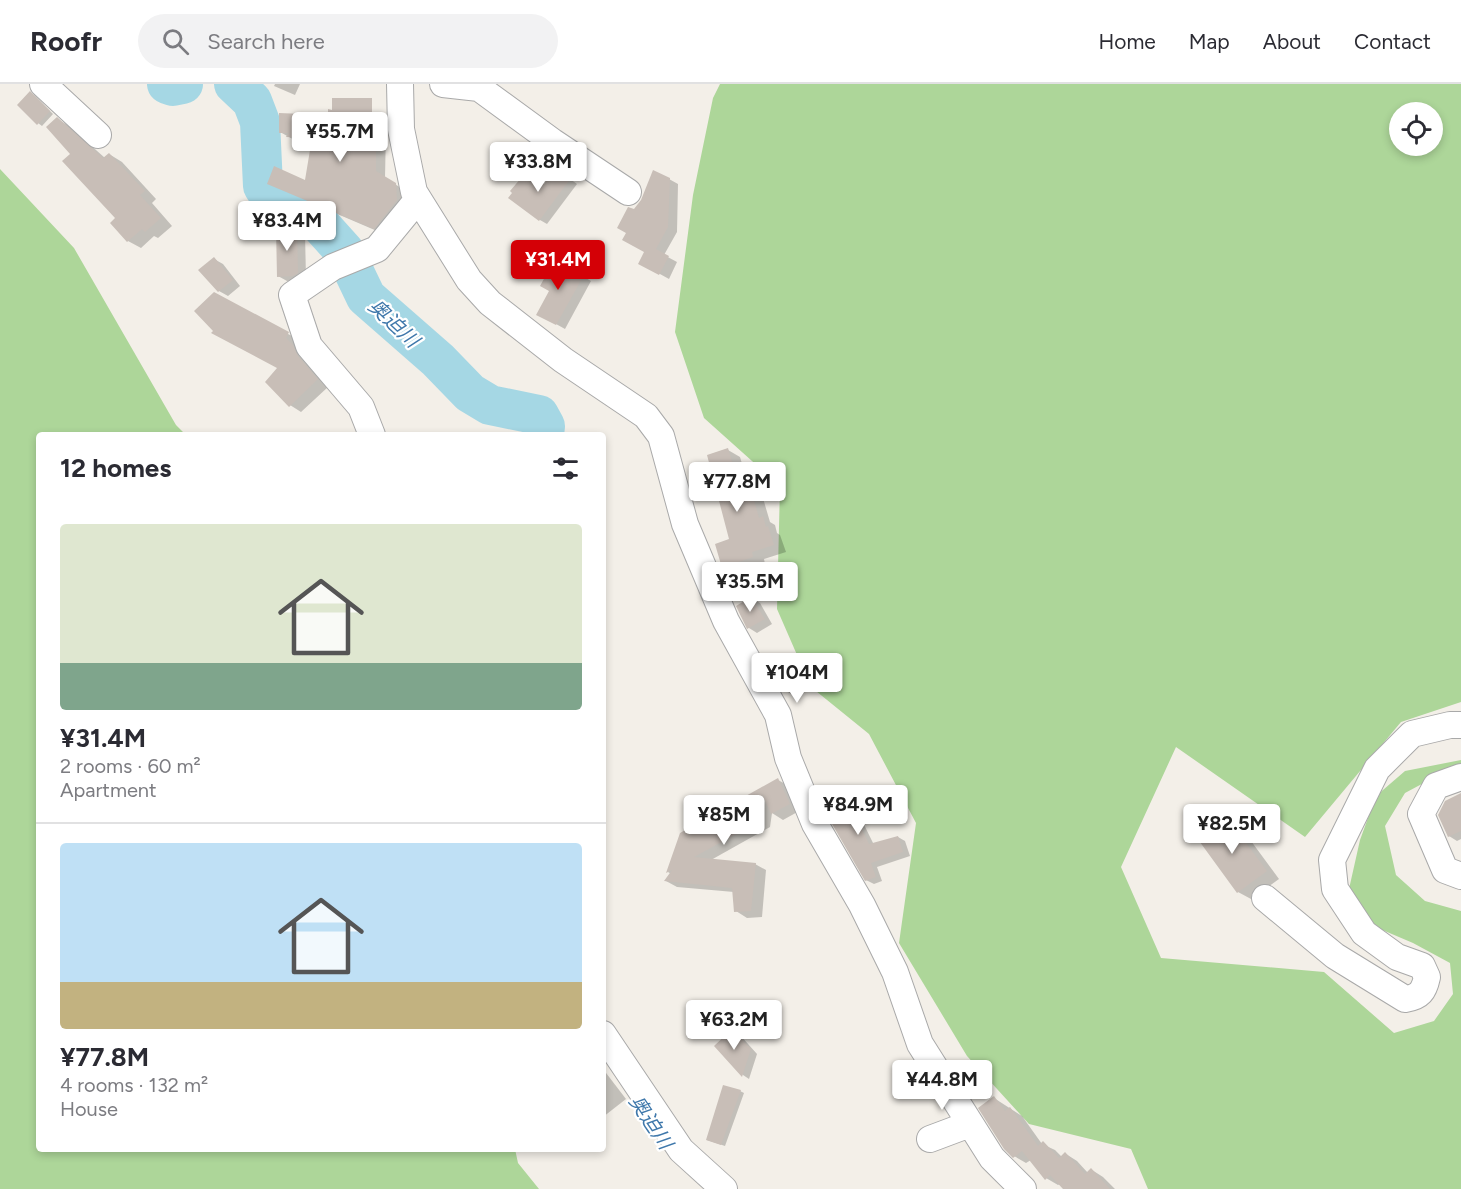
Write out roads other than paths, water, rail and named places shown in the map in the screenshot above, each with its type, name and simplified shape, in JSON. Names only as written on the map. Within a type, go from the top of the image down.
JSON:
[{"type":"street","points":[[43,84],[98,135]]},
{"type":"street","points":[[400,84],[401,129],[414,192],[469,280],[490,303],[562,360],[646,416],[661,436],[685,524],[726,621],[778,715],[788,758],[816,824],[862,905],[890,963],[920,1044],[992,1158],[1023,1189]]},
{"type":"street","points":[[443,84],[480,86],[553,142],[628,192]]},
{"type":"street","points":[[371,432],[361,407],[309,346],[292,296],[333,267],[377,249],[418,199]]},
{"type":"street","points":[[1265,898],[1335,956],[1405,999],[1415,998],[1424,990],[1428,977],[1422,966],[1397,957],[1364,933],[1335,889],[1332,860],[1377,769],[1412,734],[1450,725],[1461,725]]},
{"type":"street","points":[[1461,777],[1436,786],[1421,814],[1445,870],[1461,876]]},
{"type":"street","points":[[606,1038],[681,1150],[724,1189]]},
{"type":"street","points":[[930,1139],[970,1124]]},
{"type":"waterway","name":"奥迫川","points":[[167,84],[173,86],[183,84]]},
{"type":"waterway","name":"奥迫川","points":[[234,84],[252,101],[260,122],[263,186],[270,197],[293,206],[317,221],[344,251],[366,297],[438,360],[470,393],[490,405],[539,415],[545,426],[544,432]]}]
